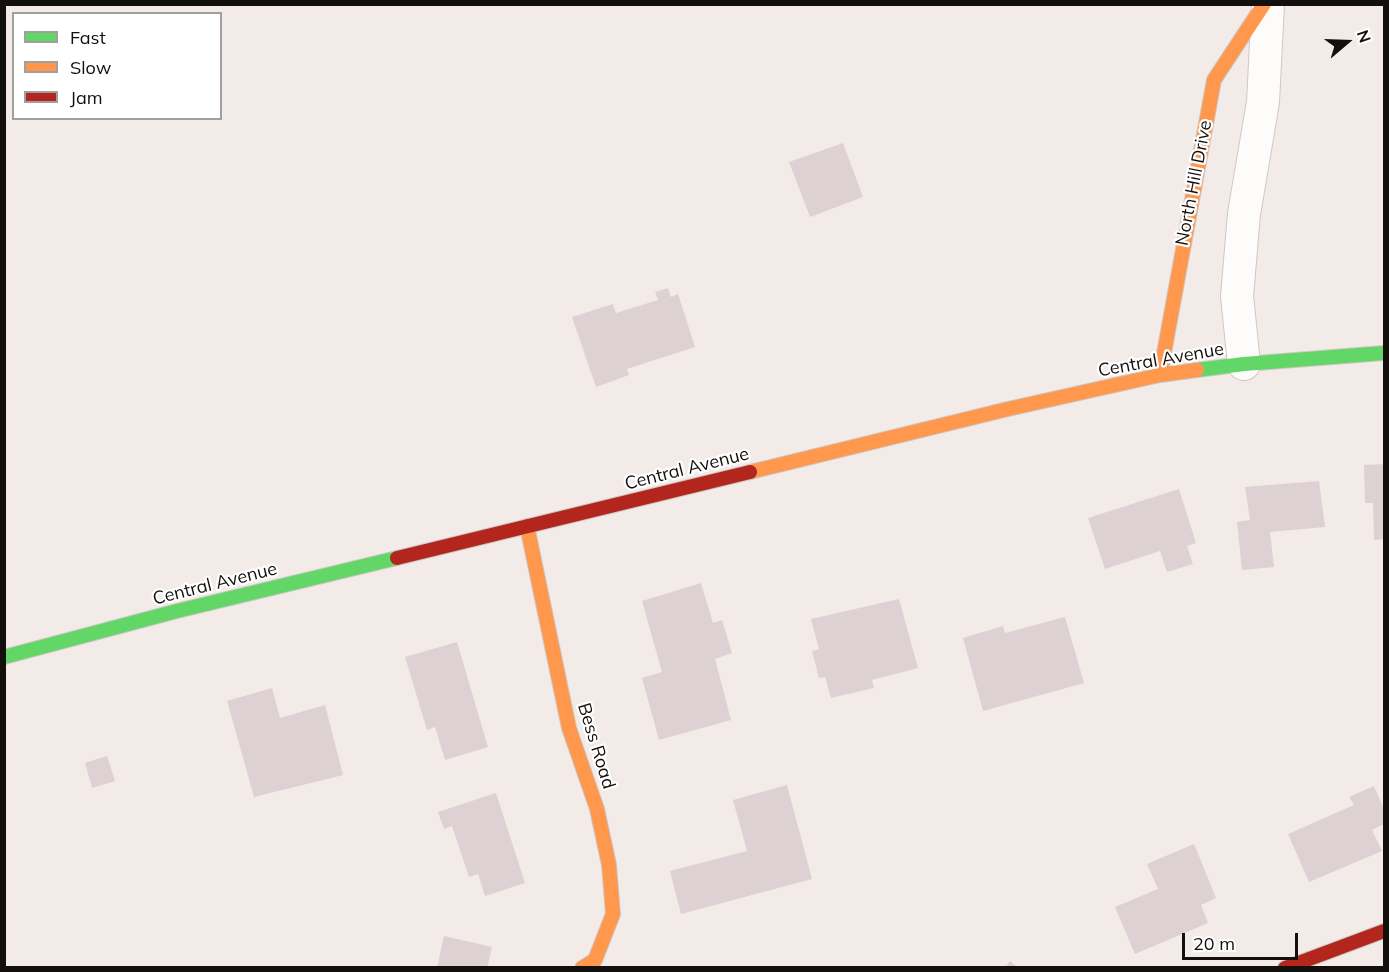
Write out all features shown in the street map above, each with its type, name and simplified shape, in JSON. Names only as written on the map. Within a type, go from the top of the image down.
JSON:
[{"type":"main road","name":"North Hill Drive","points":[[1160,375],[1214,80],[1266,4]]},
{"type":"main road","name":"Central Avenue","points":[[4,657],[188,609],[527,526],[1008,409],[1160,375],[1244,364],[1384,353]]},
{"type":"main road","name":"Bess Road","points":[[527,526],[569,728],[597,809],[609,865],[613,914],[595,960],[582,968]]},
{"type":"main road","points":[[1286,968],[1384,931]]},
{"type":"street","name":"North Hill Drive","points":[[1244,364],[1237,296],[1244,214],[1263,102],[1266,4]]},
{"type":"building","points":[[843,143],[863,197],[810,217],[789,162]]},
{"type":"building","points":[[668,288],[671,297],[678,294],[695,347],[627,369],[629,375],[596,387],[572,317],[613,304],[616,313],[658,300],[655,292]]},
{"type":"building","points":[[1384,464],[1384,539],[1374,540],[1373,503],[1365,503],[1364,465]]},
{"type":"building","points":[[1319,481],[1325,527],[1270,532],[1274,567],[1242,570],[1237,522],[1250,520],[1245,487]]},
{"type":"building","points":[[1179,489],[1196,543],[1187,546],[1193,564],[1167,572],[1160,551],[1105,569],[1088,518]]},
{"type":"building","points":[[701,583],[713,623],[722,620],[732,653],[715,659],[731,720],[659,740],[642,678],[662,672],[642,601]]},
{"type":"building","points":[[899,599],[918,668],[872,680],[874,688],[831,698],[825,677],[819,678],[812,651],[819,649],[811,619]]},
{"type":"building","points":[[1065,617],[1084,683],[983,711],[963,638],[1003,626],[1005,633]]},
{"type":"building","points":[[457,642],[488,747],[445,760],[435,727],[427,730],[405,657]]},
{"type":"building","points":[[272,688],[280,718],[325,705],[343,775],[254,797],[227,701]]},
{"type":"building","points":[[107,756],[115,781],[92,788],[85,763]]},
{"type":"building","points":[[787,785],[812,879],[681,914],[670,871],[747,851],[733,800]]},
{"type":"building","points":[[1374,786],[1384,809],[1384,824],[1372,830],[1382,851],[1309,882],[1288,834],[1354,805],[1349,797]]},
{"type":"building","points":[[496,793],[525,883],[485,896],[478,874],[469,877],[452,826],[444,829],[438,812]]},
{"type":"building","points":[[1194,844],[1216,898],[1201,905],[1208,923],[1135,954],[1115,907],[1158,889],[1147,864]]},
{"type":"building","points":[[444,936],[492,947],[487,968],[437,968]]},
{"type":"building","points":[[1010,961],[1018,968],[1005,968]]},
{"type":"traffic: fast","points":[[1197,370],[1384,353]]},
{"type":"traffic: fast","points":[[4,657],[177,611],[397,558]]},
{"type":"traffic: slow","points":[[1160,375],[1214,80],[1264,4]]},
{"type":"traffic: slow","points":[[750,472],[1008,409],[1160,375],[1197,370]]},
{"type":"traffic: slow","points":[[527,526],[569,728],[597,809],[609,865],[613,914],[595,960],[582,968]]},
{"type":"traffic: jam","points":[[397,558],[750,472]]},
{"type":"traffic: jam","points":[[1285,968],[1384,931]]}]
